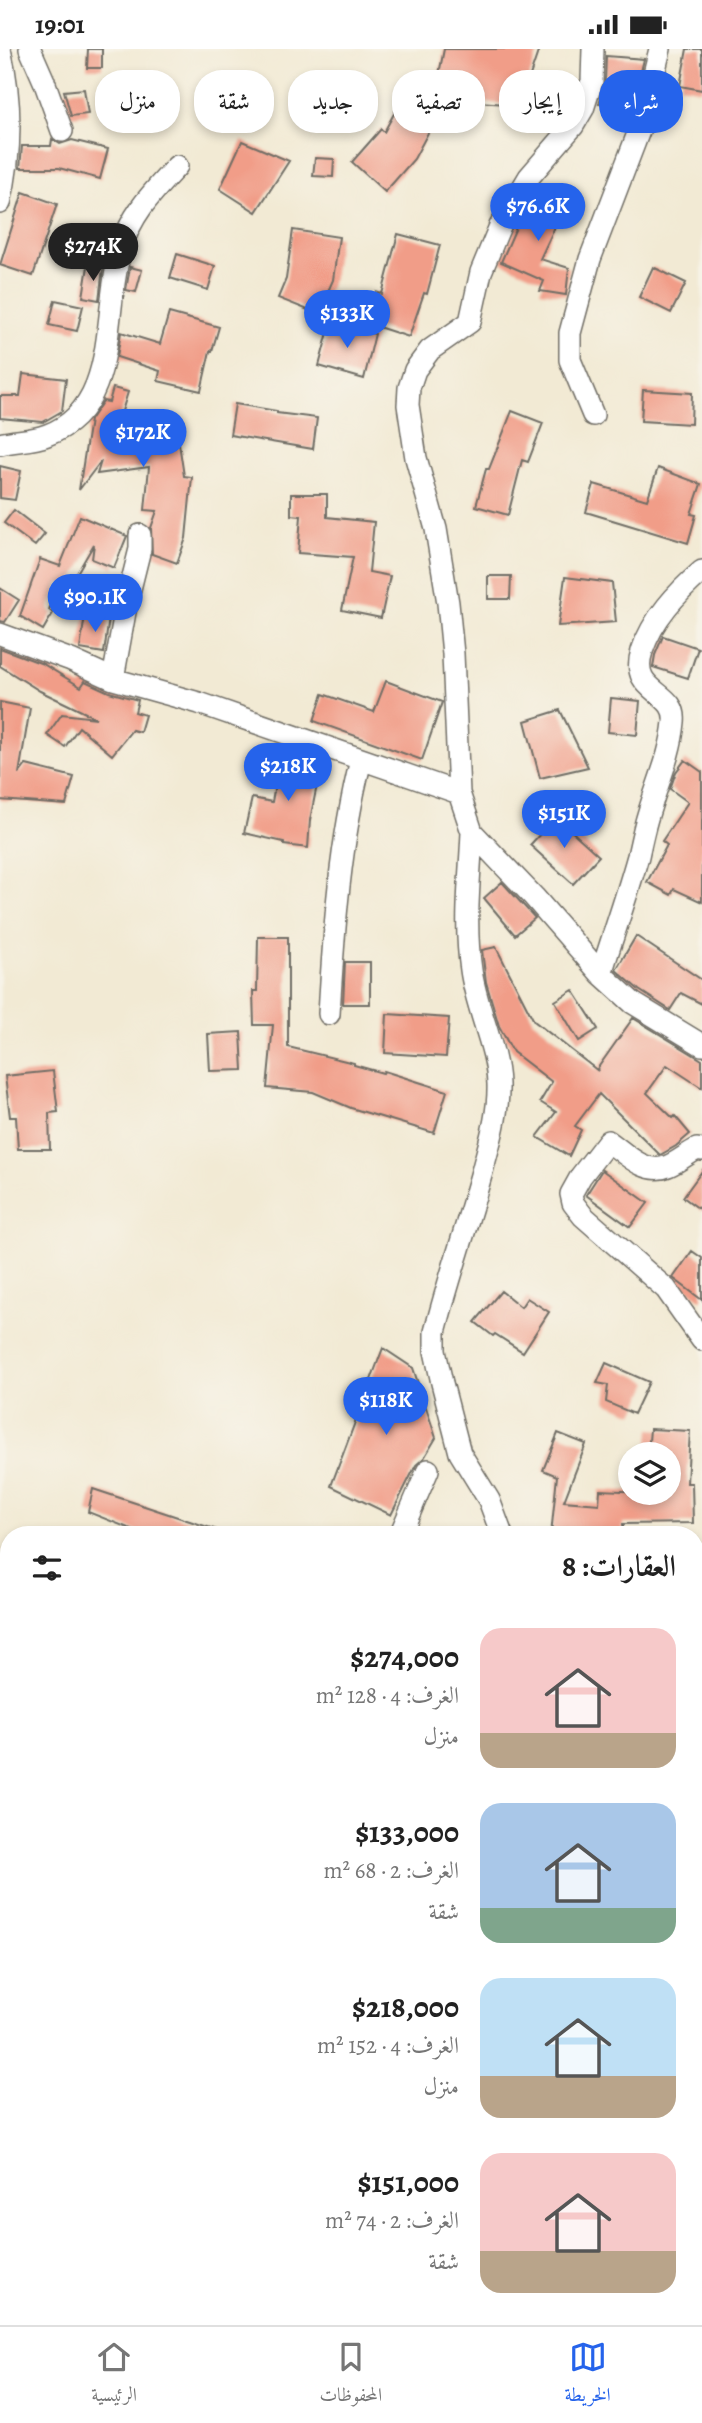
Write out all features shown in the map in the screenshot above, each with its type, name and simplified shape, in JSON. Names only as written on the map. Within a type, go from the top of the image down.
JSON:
[{"type":"street","points":[[0,49],[9,101],[10,136],[6,180],[0,204]]},
{"type":"street","points":[[30,49],[62,131]]},
{"type":"street","points":[[499,1526],[489,1500],[460,1453],[449,1417],[435,1351],[435,1332],[470,1220],[498,1098],[496,1067],[471,970],[467,899],[472,832],[459,793],[448,603],[436,530],[414,447],[408,405],[409,388],[415,370],[430,350],[470,322],[481,272],[500,226],[529,177],[573,126],[583,109],[592,81],[593,49]]},
{"type":"street","points":[[593,415],[570,360],[570,333],[590,259],[642,123],[660,49]]},
{"type":"street","points":[[0,444],[49,435],[68,423],[86,404],[97,384],[104,362],[121,249],[139,208],[177,166]]},
{"type":"street","points":[[113,679],[127,601],[140,549],[139,535]]},
{"type":"street","points":[[601,974],[652,800],[668,757],[675,719],[673,709],[667,701],[643,680],[640,672],[641,653],[660,614],[702,571]]},
{"type":"street","points":[[0,634],[71,660],[113,679],[199,703],[459,793]]},
{"type":"street","points":[[329,1014],[342,857],[351,799],[361,760]]},
{"type":"street","points":[[472,832],[534,897],[601,974],[633,1003],[702,1045]]},
{"type":"street","points":[[702,1150],[697,1149],[657,1170],[639,1163],[608,1141],[581,1176],[571,1194],[573,1203],[583,1216],[666,1289],[702,1340]]},
{"type":"street","points":[[404,1526],[428,1470]]},
{"type":"building","points":[[88,49],[102,49],[102,68],[87,68]]},
{"type":"building","points":[[444,49],[539,49],[532,70],[499,70],[499,104],[485,103],[485,70],[440,70]]},
{"type":"building","points":[[687,49],[702,49],[702,90],[683,87]]},
{"type":"building","points":[[606,56],[644,59],[641,70],[605,70]]},
{"type":"building","points":[[84,89],[88,114],[71,116],[64,91]]},
{"type":"building","points":[[392,117],[392,133],[428,133],[414,159],[385,192],[352,162],[381,129],[384,132]]},
{"type":"building","points":[[52,139],[60,144],[72,140],[108,149],[100,179],[59,168],[20,168],[22,146],[51,146]]},
{"type":"building","points":[[242,141],[289,161],[256,212],[220,189]]},
{"type":"building","points":[[315,158],[334,159],[333,177],[313,176]]},
{"type":"building","points":[[537,190],[566,203],[540,259],[569,268],[566,295],[540,291],[544,281],[501,262],[521,216]]},
{"type":"building","points":[[23,192],[57,204],[33,276],[0,265]]},
{"type":"building","points":[[293,230],[339,237],[333,280],[318,314],[278,298],[286,279]]},
{"type":"building","points":[[398,234],[440,245],[427,294],[424,293],[409,337],[366,323],[376,292],[382,294]]},
{"type":"building","points":[[177,254],[215,266],[208,290],[170,278]]},
{"type":"building","points":[[88,266],[103,268],[99,300],[83,297]]},
{"type":"building","points":[[130,267],[142,270],[136,292],[126,290]]},
{"type":"building","points":[[653,267],[686,283],[671,313],[639,297]]},
{"type":"building","points":[[55,300],[83,306],[77,331],[49,325]]},
{"type":"building","points":[[169,313],[219,327],[210,351],[201,391],[158,381],[160,371],[117,357],[121,332],[160,344]]},
{"type":"building","points":[[331,321],[375,334],[364,379],[319,366]]},
{"type":"building","points":[[23,374],[66,379],[62,411],[43,422],[0,418],[0,396],[20,396]]},
{"type":"building","points":[[113,388],[128,392],[118,424],[161,414],[169,444],[179,443],[184,476],[192,477],[186,538],[177,563],[152,554],[151,528],[157,511],[145,510],[149,467],[97,474],[101,461],[79,490],[90,420],[103,401],[109,402]]},
{"type":"building","points":[[643,390],[692,393],[691,424],[641,421]]},
{"type":"building","points":[[235,404],[317,418],[313,449],[230,435]]},
{"type":"building","points":[[512,411],[543,423],[528,462],[522,460],[508,515],[476,506],[486,469],[489,469]]},
{"type":"building","points":[[0,466],[21,471],[15,500],[0,498]]},
{"type":"building","points":[[658,468],[701,484],[691,514],[696,515],[688,543],[586,512],[594,484],[647,500]]},
{"type":"building","points":[[291,494],[327,494],[327,517],[374,522],[369,572],[390,576],[381,618],[342,610],[353,557],[298,553],[301,516],[291,515]]},
{"type":"building","points":[[14,510],[45,534],[35,546],[4,523]]},
{"type":"building","points":[[80,516],[127,536],[114,568],[92,559],[94,544],[70,585],[59,583],[49,610],[53,613],[43,630],[20,616],[40,559],[60,566]]},
{"type":"building","points":[[488,576],[511,576],[510,599],[488,599]]},
{"type":"building","points":[[565,577],[612,583],[616,622],[558,626]]},
{"type":"building","points":[[0,588],[19,600],[5,622],[0,621]]},
{"type":"building","points":[[85,615],[109,618],[104,653],[80,649]]},
{"type":"building","points":[[663,636],[698,648],[688,678],[653,667]]},
{"type":"building","points":[[0,648],[43,664],[81,687],[85,681],[109,692],[138,700],[135,712],[145,715],[140,732],[132,730],[112,755],[79,727],[65,747],[47,735],[62,714],[96,718],[40,691],[0,666]]},
{"type":"building","points":[[386,681],[442,702],[422,760],[314,721],[323,694],[374,712]]},
{"type":"building","points":[[611,698],[640,701],[637,735],[608,732]]},
{"type":"building","points":[[0,702],[30,708],[19,774],[26,765],[74,777],[66,805],[0,800]]},
{"type":"building","points":[[560,710],[588,767],[540,778],[525,721]]},
{"type":"building","points":[[281,752],[322,760],[310,820],[308,848],[284,845],[284,842],[244,833],[252,798],[272,802]]},
{"type":"building","points":[[685,760],[702,772],[702,902],[674,889],[671,895],[647,882],[667,845],[662,841],[688,802],[670,789],[676,772]]},
{"type":"building","points":[[556,817],[599,856],[573,884],[530,845]]},
{"type":"building","points":[[502,882],[535,918],[515,935],[484,898]]},
{"type":"building","points":[[636,936],[702,980],[702,1004],[681,993],[670,1010],[639,990],[616,970]]},
{"type":"building","points":[[258,937],[288,937],[288,1047],[383,1073],[384,1071],[447,1091],[434,1133],[351,1108],[313,1092],[267,1088],[273,1025],[254,1025],[253,991],[257,991]]},
{"type":"building","points":[[496,947],[534,1021],[598,1071],[633,1018],[702,1060],[702,1088],[667,1065],[647,1093],[673,1118],[675,1116],[690,1134],[660,1155],[599,1094],[575,1126],[581,1130],[569,1156],[537,1137],[556,1112],[540,1102],[552,1082],[513,1052],[499,1026],[486,982],[482,950]]},
{"type":"building","points":[[345,962],[370,962],[370,1004],[343,1004]]},
{"type":"building","points":[[573,990],[598,1029],[579,1041],[555,1001]]},
{"type":"building","points":[[387,1014],[449,1018],[446,1057],[385,1053]]},
{"type":"building","points":[[241,1032],[243,1070],[210,1071],[208,1034]]},
{"type":"building","points":[[53,1071],[58,1112],[49,1113],[50,1149],[18,1149],[16,1117],[10,1117],[5,1076]]},
{"type":"building","points":[[602,1170],[648,1203],[630,1227],[586,1195]]},
{"type":"building","points":[[702,1171],[702,1211],[683,1197]]},
{"type":"building","points":[[692,1251],[702,1258],[702,1300],[673,1278]]},
{"type":"building","points":[[501,1291],[521,1307],[527,1298],[549,1312],[523,1352],[495,1334],[493,1336],[475,1322]]},
{"type":"building","points":[[383,1348],[413,1368],[436,1438],[424,1458],[416,1465],[391,1515],[331,1486]]},
{"type":"building","points":[[606,1363],[649,1382],[634,1414],[606,1402],[608,1385],[597,1383]]},
{"type":"building","points":[[650,1429],[690,1431],[687,1483],[692,1483],[693,1523],[552,1526],[557,1476],[543,1470],[558,1433],[586,1444],[564,1501],[599,1504],[600,1490],[618,1491],[618,1505],[681,1505],[681,1442],[649,1442]]},
{"type":"building","points":[[93,1489],[205,1526],[123,1526],[88,1512]]}]
